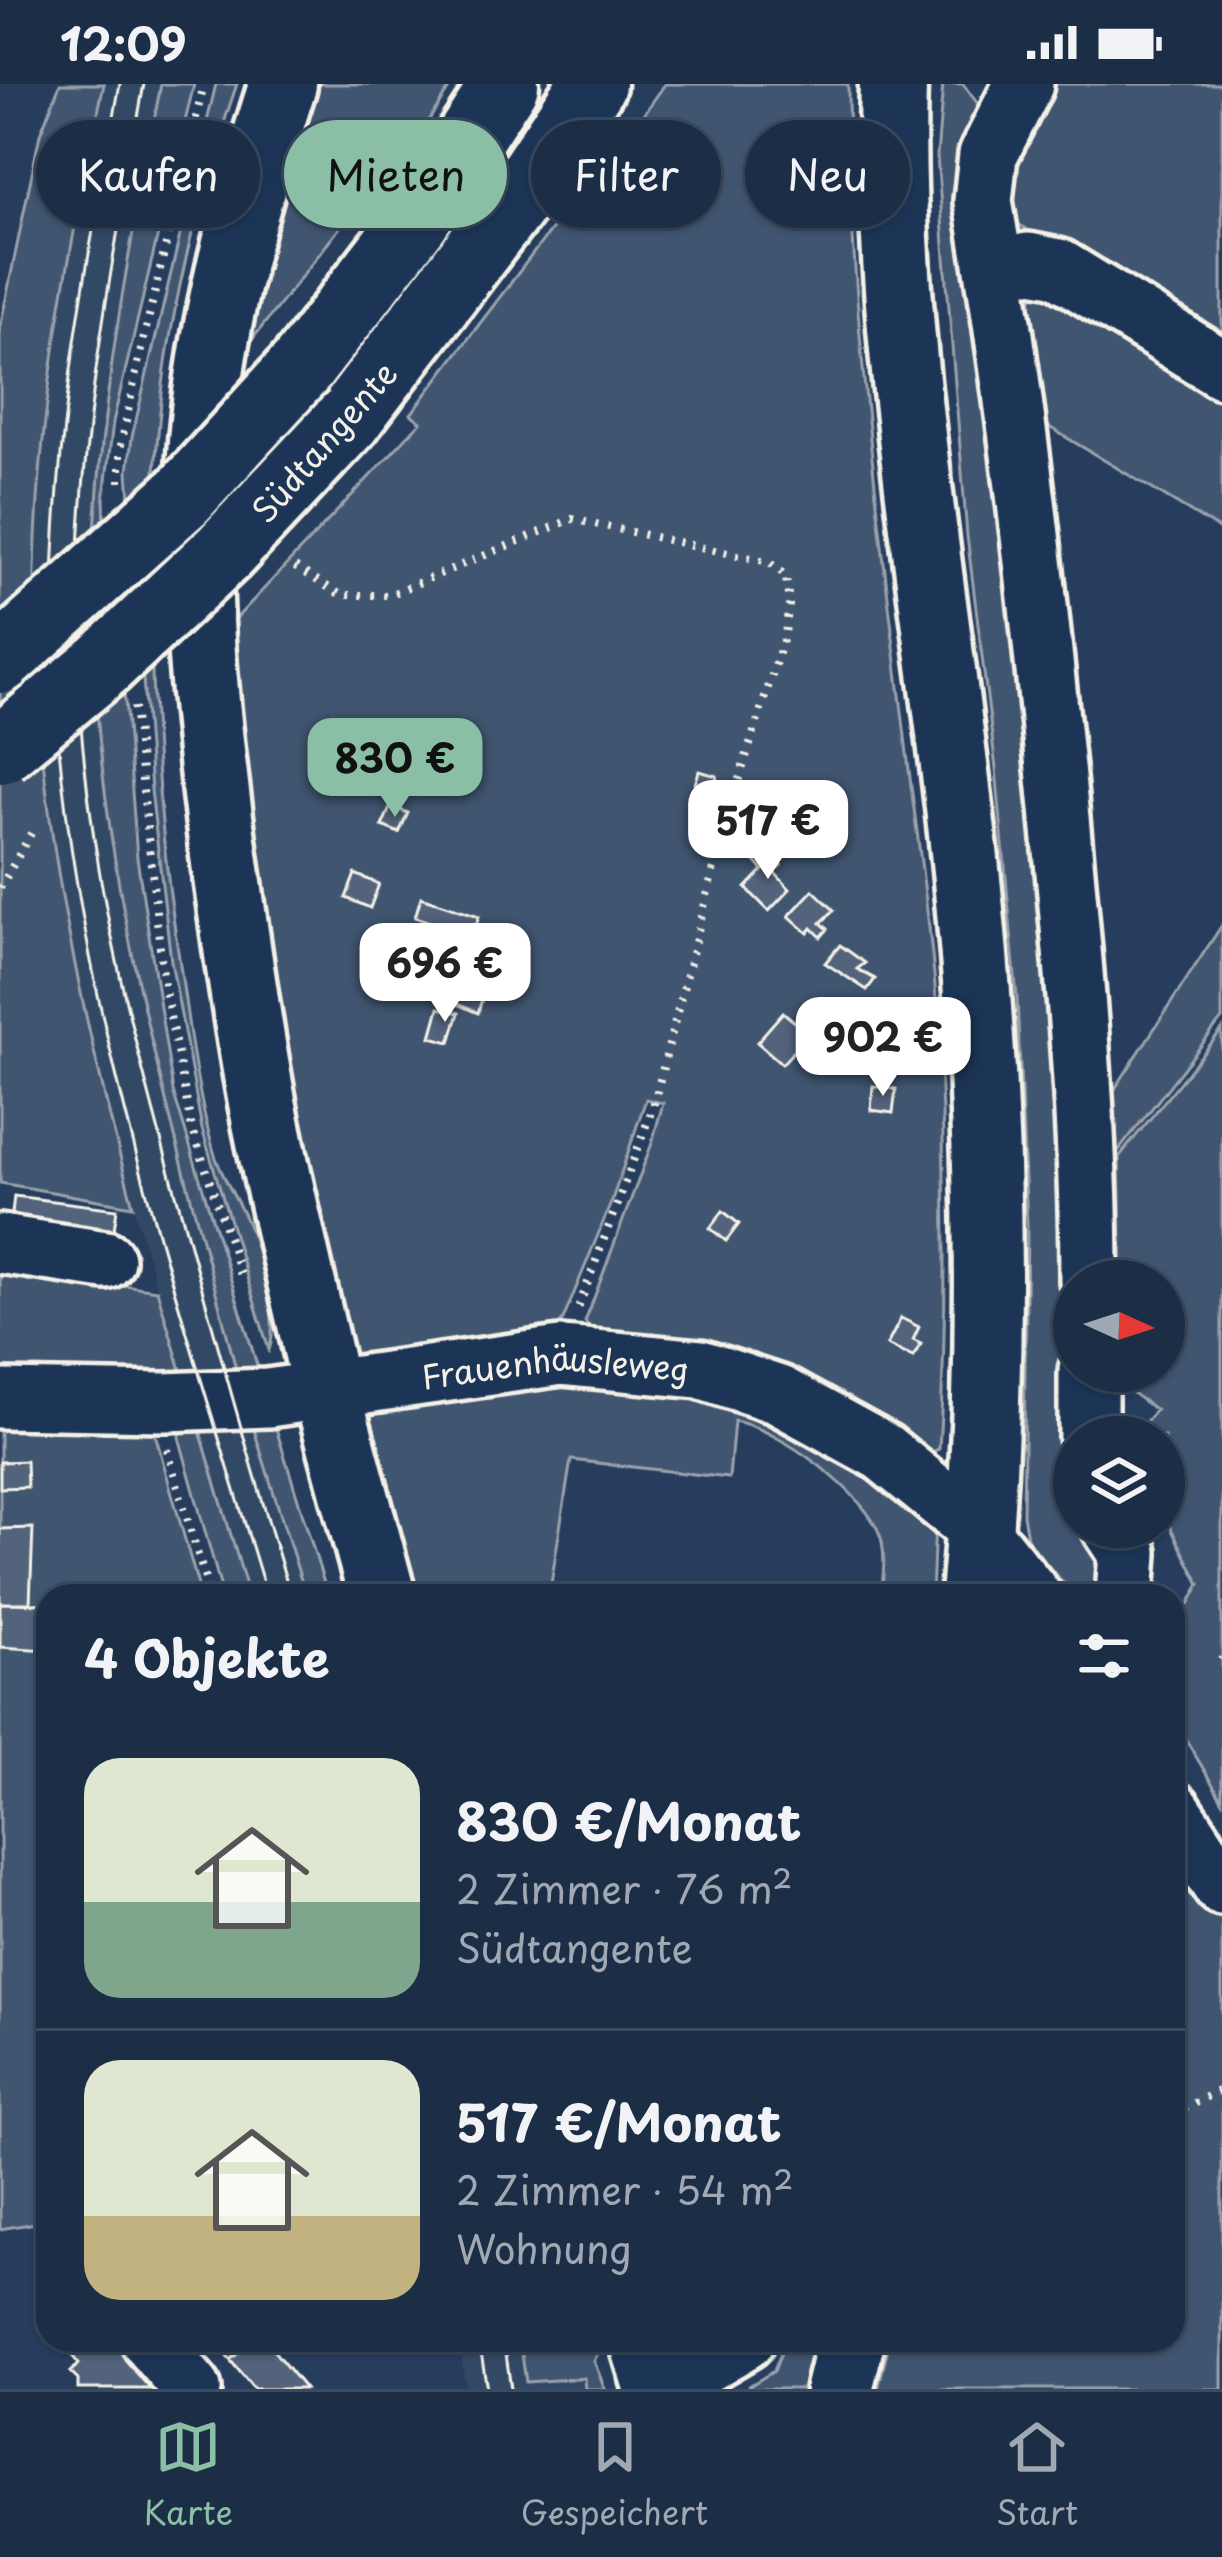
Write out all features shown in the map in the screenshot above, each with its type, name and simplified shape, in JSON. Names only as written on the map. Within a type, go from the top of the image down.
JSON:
[{"type":"main road","points":[[283,84],[249,190],[205,411],[198,562],[203,706],[244,996],[276,1171],[327,1391],[379,1584]]},
{"type":"main road","name":"Südtangente","points":[[0,660],[184,496],[302,367],[416,219],[505,84]]},
{"type":"main road","name":"Südtangente","points":[[0,750],[103,665],[224,552],[347,421],[501,220],[592,84]]},
{"type":"main road","points":[[893,84],[896,276],[966,871],[982,1050],[989,1352],[975,1584]]},
{"type":"main road","points":[[647,2352],[659,2389]]},
{"type":"main road","points":[[839,2389],[848,2352]]},
{"type":"street","points":[[1024,84],[988,155],[983,201],[1025,490],[1066,883],[1085,1106],[1089,1260]]},
{"type":"street","points":[[995,270],[1028,262],[1058,268],[1222,369]]},
{"type":"street","points":[[0,1244],[105,1260]]},
{"type":"street","name":"Frauenhäusleweg","points":[[0,1399],[268,1398],[561,1356],[700,1370],[779,1395],[883,1452],[980,1531],[1022,1584]]},
{"type":"street","points":[[1124,1548],[1126,1584]]},
{"type":"street","points":[[1185,1829],[1222,1886]]},
{"type":"street","points":[[160,2352],[192,2389]]},
{"type":"street","points":[[659,2389],[724,2352]]},
{"type":"path","points":[[295,567],[341,595],[389,595],[572,519],[769,562],[786,576],[785,634],[727,817],[653,1107],[561,1356]]},
{"type":"path","points":[[0,888],[33,830]]},
{"type":"path","points":[[154,1402],[207,1584]]},
{"type":"path","points":[[1185,2108],[1222,2090]]},
{"type":"shaded area","points":[[60,84],[104,84],[97,120],[46,120]]},
{"type":"shaded area","points":[[104,84],[161,84],[154,120],[97,120]]},
{"type":"shaded area","points":[[161,84],[194,84],[185,120],[154,120]]},
{"type":"shaded area","points":[[216,84],[237,84],[225,120],[207,120]]},
{"type":"shaded area","points":[[309,84],[452,84],[429,120],[299,120]]},
{"type":"shaded area","points":[[665,84],[848,84],[849,120],[745,120],[745,228],[853,228],[878,513],[930,932],[942,1102],[945,1275],[939,1449],[917,1458],[601,1343],[585,1322],[663,1103],[646,1099],[611,1203],[563,1320],[552,1334],[348,1358],[311,1262],[226,629],[421,422],[411,414],[552,228],[721,228],[721,120],[639,120]]},
{"type":"shaded area","points":[[943,84],[963,84],[990,120],[1075,1234],[1075,1260],[1053,1260],[1053,1392],[1074,1392],[1074,1416],[1053,1416],[1053,1548],[1098,1548],[1096,1584],[1065,1584],[1029,1548],[1023,1515],[1027,1226],[1017,998],[996,769],[967,536],[937,156]]},
{"type":"shaded area","points":[[1046,84],[1222,84],[1222,355],[1001,213],[1003,147]]},
{"type":"shaded area","points":[[36,153],[36,228],[75,228],[49,386],[37,509],[35,651],[40,732],[76,970],[133,1206],[0,1183],[0,328]]},
{"type":"shaded area","points":[[284,179],[284,228],[340,228],[236,360]]},
{"type":"shaded area","points":[[75,228],[135,228],[98,505],[113,853],[148,1030],[238,1377],[184,1380],[80,1001],[50,827],[35,661],[39,476]]},
{"type":"shaded area","points":[[134,228],[159,228],[113,422],[105,532],[137,858],[173,1091],[258,1368],[238,1377],[143,1004],[108,815],[98,720],[93,623],[98,487]]},
{"type":"shaded area","points":[[182,228],[194,228],[165,370],[155,476],[151,608],[155,741],[167,873],[196,1073],[214,1152],[249,1227],[263,1271],[272,1323],[269,1350],[202,1129],[171,961],[151,790],[128,471]]},
{"type":"shaded area","points":[[1064,284],[1222,383],[1222,531],[1049,427],[1034,434],[1023,320],[1034,294]]},
{"type":"shaded area","points":[[1222,925],[1222,1019],[1112,1159],[1111,1095]]},
{"type":"shaded area","points":[[1222,1030],[1222,1800],[1185,1738],[1185,1612],[1200,1584],[1181,1548],[1185,1548],[1185,1416],[1151,1416],[1156,1410],[1131,1392],[1185,1392],[1185,1260],[1121,1260],[1119,1157]]},
{"type":"shaded area","points":[[0,1266],[157,1290],[184,1380],[0,1386]]},
{"type":"shaded area","points":[[593,1371],[769,1407],[935,1521],[932,1584],[882,1584],[881,1538],[859,1502],[796,1449],[734,1421],[729,1478],[571,1460],[551,1584],[404,1584],[368,1422],[377,1406]]},
{"type":"shaded area","points":[[0,1413],[142,1421],[156,1437],[198,1584],[36,1584],[36,2223],[0,2229]]},
{"type":"shaded area","points":[[251,1420],[302,1584],[245,1584],[198,1424]]},
{"type":"shaded area","points":[[251,1420],[274,1422],[324,1584],[302,1584]]},
{"type":"shaded area","points":[[198,1424],[245,1584],[220,1584],[179,1437],[183,1429]]},
{"type":"shaded area","points":[[1185,1851],[1222,1914],[1222,2389],[878,2389],[887,2352],[1185,2352]]},
{"type":"shaded area","points":[[461,2352],[522,2352],[526,2382],[585,2378],[585,2389],[466,2389]]},
{"type":"shaded area","points":[[522,2352],[599,2352],[594,2361],[605,2389],[585,2389],[584,2378],[526,2382]]},
{"type":"shaded area","points":[[781,2352],[813,2352],[802,2389],[744,2389],[774,2371]]},
{"type":"building","points":[[699,771],[717,776],[711,799],[692,794]]},
{"type":"building","points":[[391,806],[408,813],[399,833],[382,826]]},
{"type":"building","points":[[765,850],[781,865],[774,872],[790,889],[769,911],[746,888],[763,870],[754,860]]},
{"type":"building","points":[[355,874],[379,884],[370,908],[346,898]]},
{"type":"building","points":[[813,890],[834,910],[821,923],[828,929],[821,937],[812,928],[808,933],[789,916]]},
{"type":"building","points":[[421,897],[479,916],[472,936],[415,917]]},
{"type":"building","points":[[840,945],[865,963],[857,969],[875,979],[867,990],[825,963]]},
{"type":"building","points":[[448,965],[488,977],[478,1013],[438,996]]},
{"type":"building","points":[[439,1008],[459,1013],[450,1042],[431,1037]]},
{"type":"building","points":[[783,1012],[809,1034],[782,1064],[757,1042]]},
{"type":"building","points":[[873,1086],[896,1089],[893,1113],[871,1110]]},
{"type":"building","points":[[14,1196],[117,1209],[111,1250],[9,1238]]},
{"type":"building","points":[[723,1211],[739,1224],[726,1241],[710,1228]]},
{"type":"building","points":[[901,1318],[919,1327],[913,1340],[921,1344],[913,1357],[887,1345]]},
{"type":"building","points":[[26,1461],[27,1487],[0,1488],[0,1462]]},
{"type":"building","points":[[33,1528],[30,1603],[0,1603],[0,1529]]},
{"type":"building","points":[[0,1603],[36,1604],[36,1649],[0,1647]]},
{"type":"building","points":[[69,2352],[127,2352],[159,2389],[78,2389],[78,2380],[70,2372],[79,2364]]},
{"type":"building","points":[[239,2352],[275,2352],[305,2389],[254,2389],[230,2360]]},
{"type":"tram line","points":[[120,84],[82,295],[56,508],[53,651],[61,769],[78,889],[130,1129],[263,1584]]},
{"type":"tram line","points":[[144,84],[98,357],[82,494],[77,633],[86,780],[110,926],[143,1070],[287,1584]]},
{"type":"tram line","points":[[481,2352],[487,2389]]},
{"type":"tram line","points":[[506,2352],[511,2389]]}]
